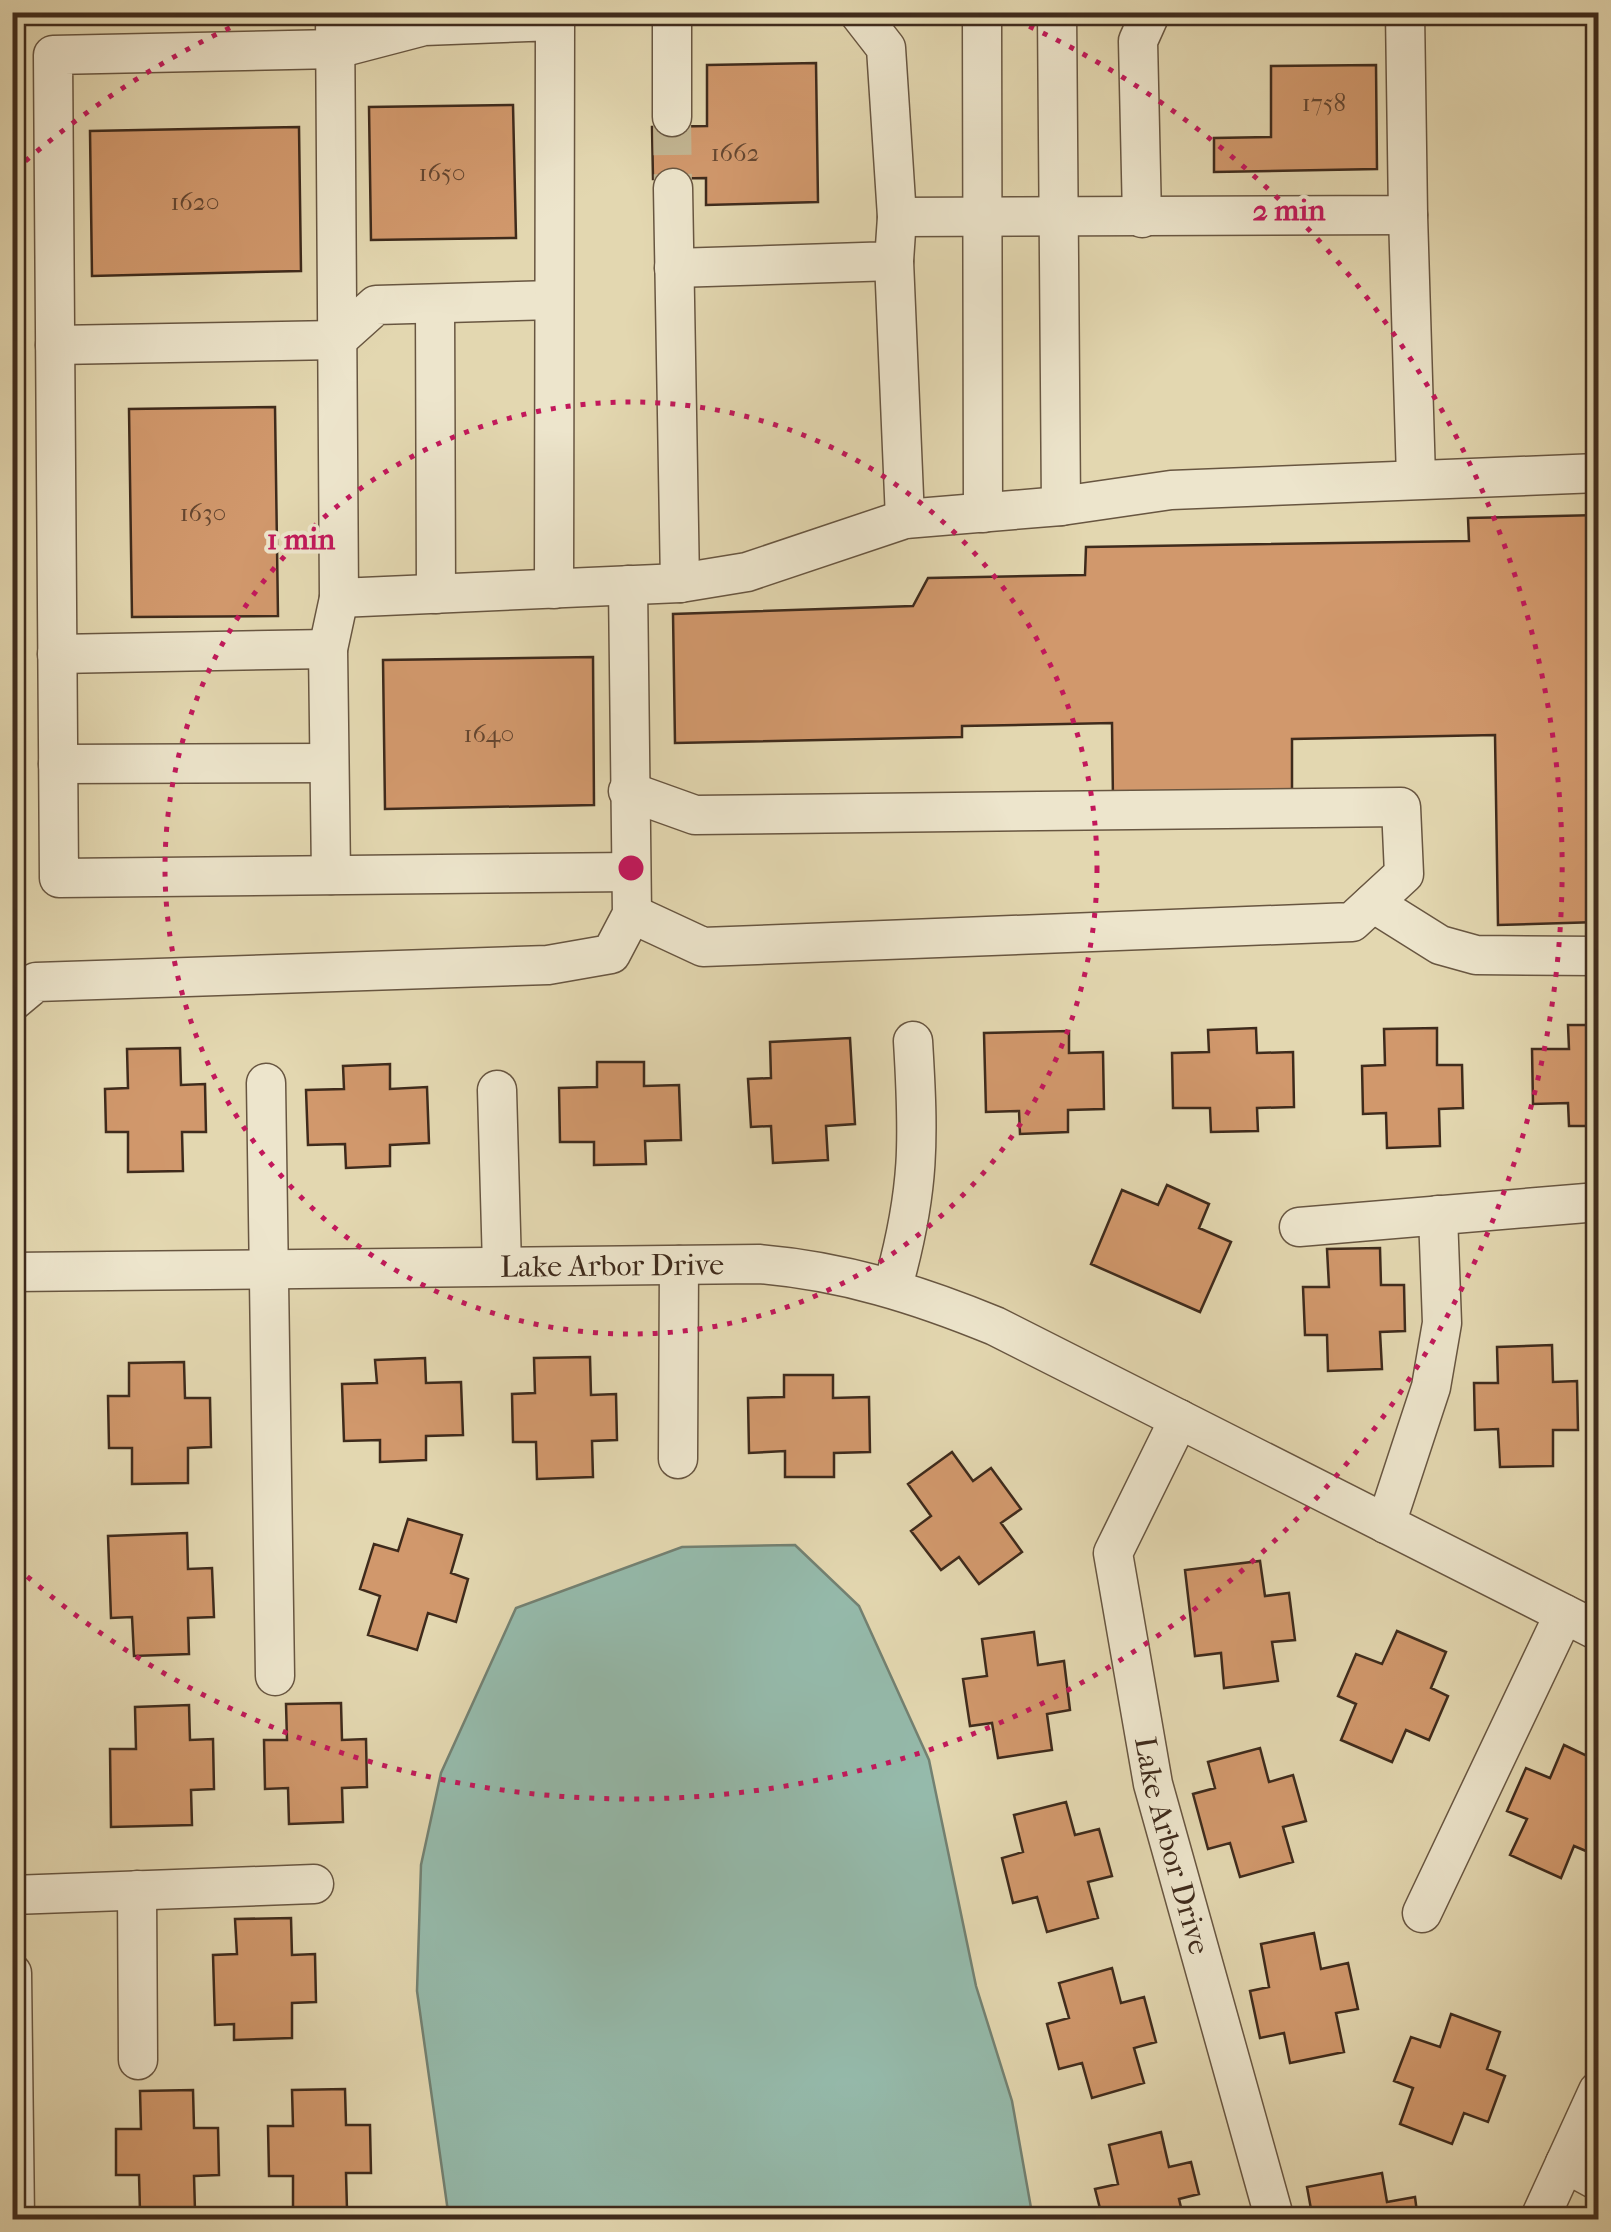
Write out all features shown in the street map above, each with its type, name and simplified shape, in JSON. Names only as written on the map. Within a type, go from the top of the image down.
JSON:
[{"type":"street","points":[[672,12],[672,117]]},
{"type":"street","points":[[858,12],[886,48],[897,217],[894,261],[905,519]]},
{"type":"street","points":[[982,12],[983,513]]},
{"type":"street","points":[[1057,12],[1060,506]]},
{"type":"street","points":[[1142,218],[1138,41],[1151,12]]},
{"type":"street","points":[[1404,12],[1416,478]]},
{"type":"street","points":[[554,589],[554,21],[336,31],[53,55],[59,878],[630,872]]},
{"type":"street","points":[[330,875],[328,649],[339,598],[336,31]]},
{"type":"street","points":[[673,188],[680,583]]},
{"type":"street","points":[[897,217],[1408,216]]},
{"type":"street","points":[[674,268],[894,261]]},
{"type":"street","points":[[56,346],[338,340],[376,305],[554,300]]},
{"type":"street","points":[[435,304],[436,594]]},
{"type":"street","points":[[339,598],[680,583],[747,572],[905,519],[1060,506],[1171,490],[1598,473]]},
{"type":"street","points":[[12,1002],[36,982],[548,965],[610,954],[632,914],[628,586]]},
{"type":"street","points":[[58,654],[328,649]]},
{"type":"street","points":[[58,764],[329,763]]},
{"type":"street","points":[[628,792],[695,815],[1400,807],[1404,874],[1352,922],[702,947],[632,914]]},
{"type":"street","points":[[1373,903],[1440,945],[1476,956],[1598,956]]},
{"type":"street","points":[[893,1286],[913,1214],[920,1146],[913,1041]]},
{"type":"street","points":[[266,1083],[275,1676]]},
{"type":"street","points":[[497,1090],[502,1266]]},
{"type":"street","points":[[1299,1227],[1598,1202]]},
{"type":"street","points":[[1386,1524],[1431,1387],[1442,1324],[1438,1215]]},
{"type":"street","points":[[678,1459],[679,1265]]},
{"type":"street","name":"Lake Arbor Drive","points":[[12,1272],[679,1265],[813,1269],[893,1286],[995,1326],[1598,1631]]},
{"type":"street","name":"Lake Arbor Drive","points":[[1179,1419],[1113,1552],[1153,1784],[1275,2220]]},
{"type":"street","points":[[1422,1913],[1564,1614]]},
{"type":"street","points":[[12,1895],[314,1884]]},
{"type":"street","points":[[137,1890],[138,2060]]},
{"type":"street","points":[[12,1973],[16,2220]]},
{"type":"street","points":[[1539,2220],[1598,2090]]},
{"type":"street","points":[[1565,2163],[1598,2181]]},
{"type":"shaded area","points":[[795,1545],[859,1606],[929,1760],[976,1986],[1012,2101],[1033,2219],[449,2219],[417,1991],[421,1865],[441,1773],[516,1608],[682,1547]]},
{"type":"building","points":[[816,63],[818,202],[706,205],[706,178],[653,179],[652,127],[707,126],[707,65]]},
{"type":"building","points":[[1376,65],[1377,169],[1214,172],[1214,138],[1271,137],[1271,66]]},
{"type":"building","points":[[513,105],[516,238],[371,240],[369,107]]},
{"type":"building","points":[[299,127],[301,271],[92,276],[90,131]]},
{"type":"building","points":[[275,407],[278,616],[132,617],[129,409]]},
{"type":"building","points":[[1598,515],[1598,922],[1498,925],[1495,735],[1292,739],[1292,799],[1113,801],[1112,723],[962,726],[962,737],[675,743],[673,614],[913,606],[928,578],[1085,575],[1086,547],[1469,541],[1468,518]]},
{"type":"building","points":[[593,657],[594,805],[385,809],[383,660]]},
{"type":"building","points":[[1568,1025],[1598,1025],[1598,1126],[1569,1126],[1568,1103],[1533,1104],[1532,1049],[1569,1049]]},
{"type":"building","points":[[1256,1028],[1257,1053],[1293,1052],[1294,1107],[1257,1108],[1258,1131],[1211,1132],[1210,1108],[1173,1108],[1172,1053],[1209,1052],[1208,1030]]},
{"type":"building","points":[[1437,1028],[1437,1065],[1462,1065],[1463,1108],[1439,1109],[1440,1146],[1387,1148],[1386,1113],[1363,1114],[1362,1066],[1385,1065],[1384,1029]]},
{"type":"building","points":[[1069,1031],[1069,1053],[1103,1052],[1104,1109],[1068,1110],[1068,1132],[1020,1134],[1019,1111],[986,1112],[984,1033]]},
{"type":"building","points":[[850,1038],[855,1124],[826,1126],[828,1160],[773,1163],[771,1126],[751,1127],[748,1079],[771,1078],[770,1042]]},
{"type":"building","points":[[180,1048],[181,1085],[205,1084],[206,1132],[182,1132],[183,1171],[128,1172],[128,1132],[106,1132],[105,1089],[128,1088],[127,1049]]},
{"type":"building","points":[[597,1062],[644,1062],[644,1086],[679,1085],[681,1140],[645,1141],[646,1164],[594,1165],[594,1142],[560,1142],[559,1088],[597,1087]]},
{"type":"building","points":[[390,1064],[390,1089],[427,1087],[429,1143],[390,1145],[390,1166],[346,1168],[345,1144],[308,1145],[306,1090],[344,1089],[343,1066]]},
{"type":"building","points":[[1167,1185],[1209,1204],[1199,1228],[1231,1242],[1200,1312],[1091,1264],[1122,1190],[1158,1205]]},
{"type":"building","points":[[1380,1248],[1381,1285],[1404,1285],[1405,1331],[1380,1332],[1382,1369],[1328,1371],[1327,1335],[1305,1335],[1303,1287],[1329,1287],[1327,1249]]},
{"type":"building","points":[[1552,1345],[1553,1382],[1577,1381],[1578,1430],[1553,1430],[1553,1466],[1500,1467],[1498,1429],[1475,1430],[1474,1383],[1498,1383],[1497,1347]]},
{"type":"building","points":[[590,1357],[591,1395],[616,1394],[617,1440],[592,1441],[593,1477],[537,1479],[536,1442],[513,1442],[512,1394],[535,1393],[534,1358]]},
{"type":"building","points":[[425,1358],[426,1383],[461,1382],[463,1435],[426,1436],[426,1460],[380,1462],[380,1440],[344,1441],[342,1384],[377,1383],[375,1360]]},
{"type":"building","points":[[184,1362],[185,1398],[210,1398],[211,1447],[188,1448],[188,1483],[132,1484],[132,1448],[109,1448],[108,1396],[129,1396],[129,1363]]},
{"type":"building","points":[[784,1375],[833,1375],[833,1398],[869,1397],[870,1452],[834,1453],[834,1477],[785,1477],[785,1451],[749,1453],[748,1398],[784,1397]]},
{"type":"building","points":[[952,1452],[973,1481],[991,1468],[1021,1509],[1001,1523],[1022,1552],[979,1584],[959,1557],[941,1570],[911,1531],[931,1516],[908,1484]]},
{"type":"building","points":[[408,1519],[462,1535],[451,1573],[468,1579],[456,1622],[428,1613],[417,1650],[368,1635],[380,1596],[360,1589],[374,1544],[398,1551]]},
{"type":"building","points":[[187,1533],[188,1569],[212,1568],[214,1617],[188,1618],[189,1654],[134,1656],[132,1617],[111,1618],[108,1536]]},
{"type":"building","points":[[1260,1561],[1265,1596],[1289,1593],[1295,1640],[1272,1642],[1278,1681],[1224,1688],[1221,1653],[1195,1656],[1185,1570]]},
{"type":"building","points":[[1397,1631],[1446,1652],[1431,1688],[1448,1696],[1429,1740],[1406,1730],[1392,1762],[1341,1740],[1356,1704],[1338,1696],[1356,1654],[1382,1664]]},
{"type":"building","points":[[1034,1632],[1038,1665],[1064,1661],[1070,1710],[1047,1714],[1052,1750],[998,1758],[992,1723],[970,1726],[963,1679],[987,1676],[982,1639]]},
{"type":"building","points":[[341,1703],[342,1740],[366,1739],[367,1787],[342,1788],[343,1822],[289,1824],[288,1788],[265,1789],[264,1740],[287,1740],[286,1704]]},
{"type":"building","points":[[189,1705],[190,1740],[213,1739],[214,1789],[191,1790],[192,1825],[111,1827],[110,1749],[136,1749],[135,1707]]},
{"type":"building","points":[[1564,1745],[1598,1761],[1598,1856],[1574,1846],[1561,1878],[1510,1855],[1527,1819],[1507,1811],[1526,1768],[1550,1778]]},
{"type":"building","points":[[1260,1748],[1269,1782],[1293,1775],[1306,1821],[1283,1827],[1293,1862],[1240,1877],[1230,1843],[1208,1849],[1193,1794],[1215,1788],[1208,1762]]},
{"type":"building","points":[[1066,1802],[1075,1835],[1099,1829],[1112,1876],[1088,1882],[1098,1918],[1047,1932],[1037,1897],[1013,1903],[1002,1858],[1023,1852],[1014,1815]]},
{"type":"building","points":[[291,1918],[292,1955],[315,1954],[316,2002],[292,2003],[292,2038],[234,2040],[234,2024],[215,2025],[213,1955],[237,1954],[235,1919]]},
{"type":"building","points":[[1314,1933],[1321,1969],[1348,1963],[1358,2009],[1336,2013],[1344,2052],[1290,2063],[1284,2033],[1260,2038],[1250,1991],[1269,1987],[1261,1944]]},
{"type":"building","points":[[1112,1968],[1121,2003],[1144,1997],[1156,2042],[1134,2048],[1144,2083],[1092,2098],[1082,2063],[1059,2069],[1047,2024],[1069,2018],[1059,1983]]},
{"type":"building","points":[[1451,2014],[1500,2032],[1487,2069],[1505,2076],[1488,2122],[1464,2113],[1452,2144],[1400,2124],[1413,2088],[1394,2081],[1411,2037],[1440,2047]]},
{"type":"building","points":[[345,2089],[346,2125],[370,2125],[371,2173],[346,2173],[347,2210],[293,2211],[293,2176],[269,2176],[268,2126],[293,2126],[292,2090]]},
{"type":"building","points":[[193,2090],[194,2128],[218,2128],[219,2175],[194,2176],[195,2211],[140,2212],[139,2175],[116,2175],[116,2129],[141,2129],[140,2091]]},
{"type":"building","points":[[1161,2132],[1169,2167],[1191,2162],[1199,2194],[1179,2199],[1184,2220],[1103,2220],[1095,2189],[1118,2184],[1109,2145]]},
{"type":"building","points":[[1382,2173],[1387,2202],[1415,2197],[1418,2220],[1313,2220],[1307,2187]]},
{"type":"tunnel","points":[[672,117],[673,188]]}]
